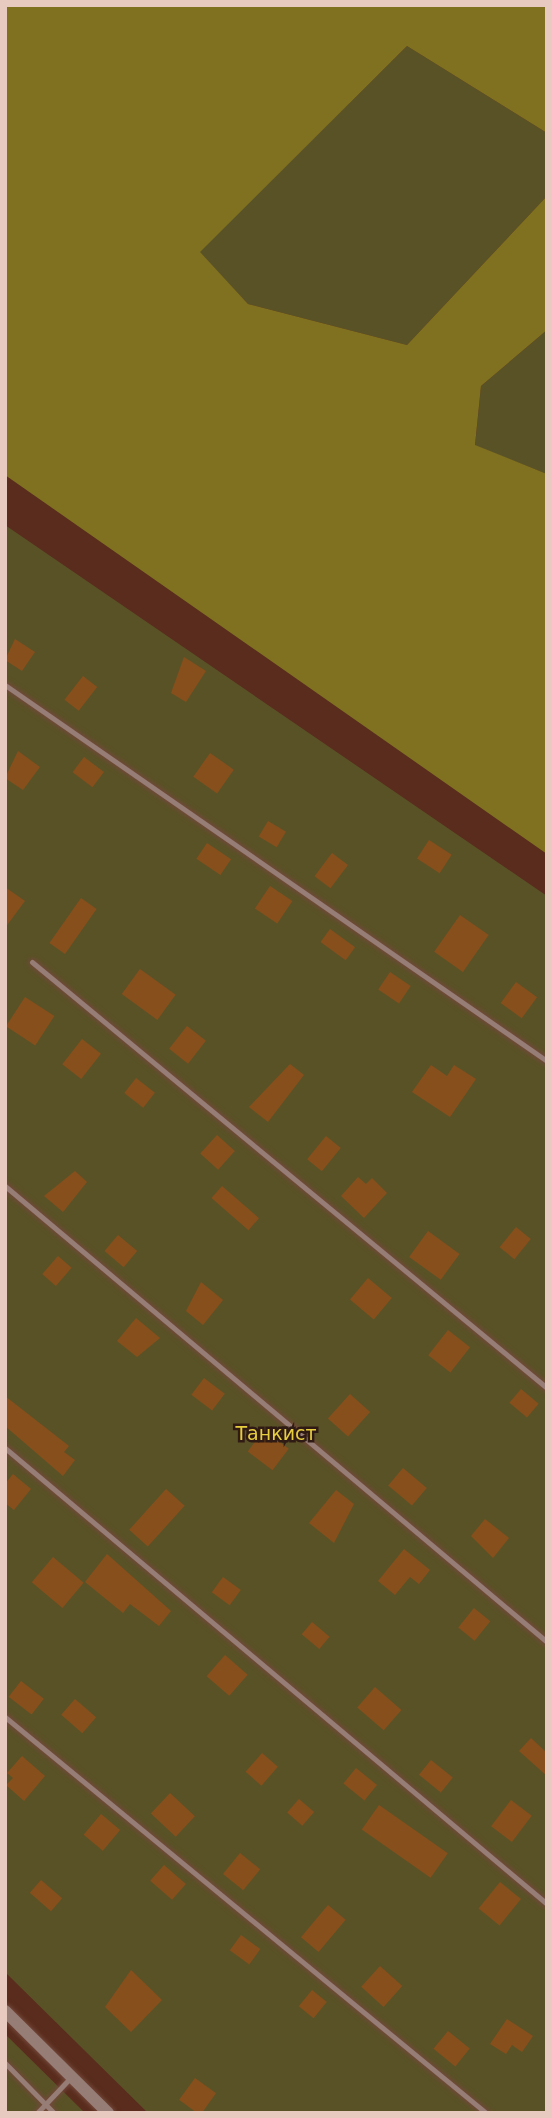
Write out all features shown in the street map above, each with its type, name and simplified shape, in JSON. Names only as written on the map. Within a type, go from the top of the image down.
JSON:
[{"type":"street","points":[[5,2011],[108,2113]]},
{"type":"lane","points":[[5,685],[547,1061]]},
{"type":"lane","points":[[32,962],[547,1388]]},
{"type":"lane","points":[[5,1186],[547,1642]]},
{"type":"lane","points":[[5,1448],[547,1904]]},
{"type":"lane","points":[[5,1717],[486,2113]]},
{"type":"lane","points":[[5,2063],[54,2113]]},
{"type":"lane","points":[[37,2113],[72,2077]]},
{"type":"green space","points":[[407,46],[547,133],[547,196],[407,345],[248,304],[199,252]]},
{"type":"green space","points":[[547,330],[547,474],[475,446],[481,386]]},
{"type":"green space","name":"Танкист","points":[[5,525],[547,896],[547,2113],[148,2113],[5,1972]]},
{"type":"green space","points":[[5,2034],[85,2113],[5,2113]]},
{"type":"shaded area","points":[[5,5],[547,5],[547,133],[407,46],[200,252],[248,304],[407,345],[547,196],[547,330],[481,386],[475,445],[547,474],[547,854],[5,475]]},
{"type":"building","points":[[15,639],[35,652],[22,671],[5,660]]},
{"type":"building","points":[[184,657],[206,671],[186,702],[171,693]]},
{"type":"building","points":[[83,676],[97,687],[79,711],[65,700]]},
{"type":"building","points":[[18,751],[40,767],[23,790],[5,778]]},
{"type":"building","points":[[210,753],[234,770],[217,793],[193,777]]},
{"type":"building","points":[[84,757],[104,772],[93,787],[73,772]]},
{"type":"building","points":[[268,821],[286,832],[277,847],[259,836]]},
{"type":"building","points":[[429,840],[452,855],[440,873],[417,858]]},
{"type":"building","points":[[207,843],[231,859],[220,875],[196,859]]},
{"type":"building","points":[[332,853],[348,865],[331,888],[315,876]]},
{"type":"building","points":[[270,886],[292,901],[277,923],[255,908]]},
{"type":"building","points":[[5,887],[25,901],[5,928]]},
{"type":"building","points":[[81,898],[97,909],[65,954],[49,943]]},
{"type":"building","points":[[460,915],[489,935],[463,972],[434,952]]},
{"type":"building","points":[[330,929],[355,947],[346,960],[321,942]]},
{"type":"building","points":[[140,969],[176,995],[157,1020],[122,994]]},
{"type":"building","points":[[390,972],[411,986],[399,1003],[378,989]]},
{"type":"building","points":[[516,982],[537,997],[522,1018],[501,1003]]},
{"type":"building","points":[[25,997],[54,1016],[35,1045],[6,1026]]},
{"type":"building","points":[[187,1026],[206,1041],[188,1064],[169,1049]]},
{"type":"building","points":[[82,1039],[101,1054],[81,1079],[62,1064]]},
{"type":"building","points":[[290,1064],[304,1075],[268,1122],[249,1107]]},
{"type":"building","points":[[431,1065],[447,1076],[454,1065],[476,1079],[450,1117],[412,1092]]},
{"type":"building","points":[[136,1078],[155,1093],[143,1108],[124,1093]]},
{"type":"building","points":[[217,1135],[235,1151],[218,1170],[200,1154]]},
{"type":"building","points":[[326,1136],[341,1148],[322,1171],[307,1159]]},
{"type":"building","points":[[75,1171],[87,1182],[63,1212],[44,1196]]},
{"type":"building","points":[[358,1177],[366,1184],[372,1178],[387,1193],[364,1218],[341,1196]]},
{"type":"building","points":[[222,1186],[259,1218],[248,1230],[212,1198]]},
{"type":"building","points":[[516,1227],[531,1239],[514,1259],[500,1247]]},
{"type":"building","points":[[428,1231],[460,1254],[441,1280],[409,1257]]},
{"type":"building","points":[[118,1235],[137,1251],[124,1267],[105,1251]]},
{"type":"building","points":[[58,1256],[72,1268],[56,1286],[42,1274]]},
{"type":"building","points":[[368,1278],[392,1298],[374,1319],[350,1299]]},
{"type":"building","points":[[201,1282],[223,1300],[203,1325],[186,1311]]},
{"type":"building","points":[[136,1318],[160,1338],[137,1357],[117,1341]]},
{"type":"building","points":[[448,1330],[470,1347],[450,1372],[428,1355]]},
{"type":"building","points":[[204,1378],[225,1394],[212,1410],[191,1395]]},
{"type":"building","points":[[521,1389],[539,1404],[527,1418],[509,1403]]},
{"type":"building","points":[[350,1394],[370,1412],[348,1437],[328,1419]]},
{"type":"building","points":[[5,1396],[69,1446],[64,1452],[75,1460],[63,1476],[5,1426]]},
{"type":"building","points":[[264,1430],[289,1449],[273,1470],[248,1452]]},
{"type":"building","points":[[403,1468],[427,1488],[412,1506],[388,1486]]},
{"type":"building","points":[[13,1474],[31,1489],[14,1510],[5,1503],[5,1484]]},
{"type":"building","points":[[166,1489],[185,1506],[148,1547],[129,1530]]},
{"type":"building","points":[[336,1490],[354,1504],[334,1543],[309,1523]]},
{"type":"building","points":[[485,1519],[509,1538],[493,1558],[471,1536]]},
{"type":"building","points":[[404,1549],[430,1570],[419,1584],[410,1577],[395,1595],[378,1581]]},
{"type":"building","points":[[107,1554],[171,1611],[159,1626],[130,1604],[123,1613],[85,1582]]},
{"type":"building","points":[[53,1557],[84,1583],[62,1608],[32,1582]]},
{"type":"building","points":[[223,1577],[241,1590],[230,1605],[212,1592]]},
{"type":"building","points":[[474,1608],[490,1621],[475,1641],[458,1627]]},
{"type":"building","points":[[312,1622],[330,1637],[319,1649],[302,1634]]},
{"type":"building","points":[[225,1655],[248,1675],[229,1696],[207,1676]]},
{"type":"building","points":[[21,1681],[44,1699],[32,1715],[9,1697]]},
{"type":"building","points":[[375,1687],[401,1710],[384,1730],[357,1707]]},
{"type":"building","points":[[75,1699],[96,1717],[82,1733],[61,1715]]},
{"type":"building","points":[[531,1738],[547,1753],[547,1776],[519,1751]]},
{"type":"building","points":[[262,1753],[278,1767],[261,1786],[246,1772]]},
{"type":"building","points":[[22,1756],[45,1776],[24,1801],[6,1785],[13,1778],[7,1773]]},
{"type":"building","points":[[431,1760],[453,1778],[441,1792],[419,1775]]},
{"type":"building","points":[[356,1768],[377,1785],[364,1801],[343,1784]]},
{"type":"building","points":[[170,1793],[195,1816],[176,1837],[151,1813]]},
{"type":"building","points":[[299,1799],[314,1812],[302,1826],[287,1813]]},
{"type":"building","points":[[511,1800],[532,1816],[512,1842],[491,1826]]},
{"type":"building","points":[[379,1805],[448,1853],[431,1878],[362,1830]]},
{"type":"building","points":[[101,1814],[120,1830],[103,1851],[84,1835]]},
{"type":"building","points":[[240,1853],[260,1869],[243,1890],[223,1874]]},
{"type":"building","points":[[164,1865],[186,1884],[172,1900],[150,1881]]},
{"type":"building","points":[[41,1880],[62,1898],[51,1911],[30,1893]]},
{"type":"building","points":[[500,1882],[521,1899],[500,1925],[479,1908]]},
{"type":"building","points":[[328,1905],[346,1920],[319,1952],[301,1937]]},
{"type":"building","points":[[241,1935],[260,1949],[249,1964],[230,1950]]},
{"type":"building","points":[[380,1966],[402,1986],[384,2007],[361,1987]]},
{"type":"building","points":[[131,1970],[162,2000],[131,2032],[105,2007]]},
{"type":"building","points":[[312,1990],[327,2002],[314,2018],[299,2006]]},
{"type":"building","points":[[507,2019],[533,2036],[522,2052],[512,2045],[506,2054],[490,2044]]},
{"type":"building","points":[[448,2031],[470,2049],[455,2066],[434,2049]]},
{"type":"building","points":[[195,2078],[216,2093],[202,2113],[197,2113],[179,2100]]}]
